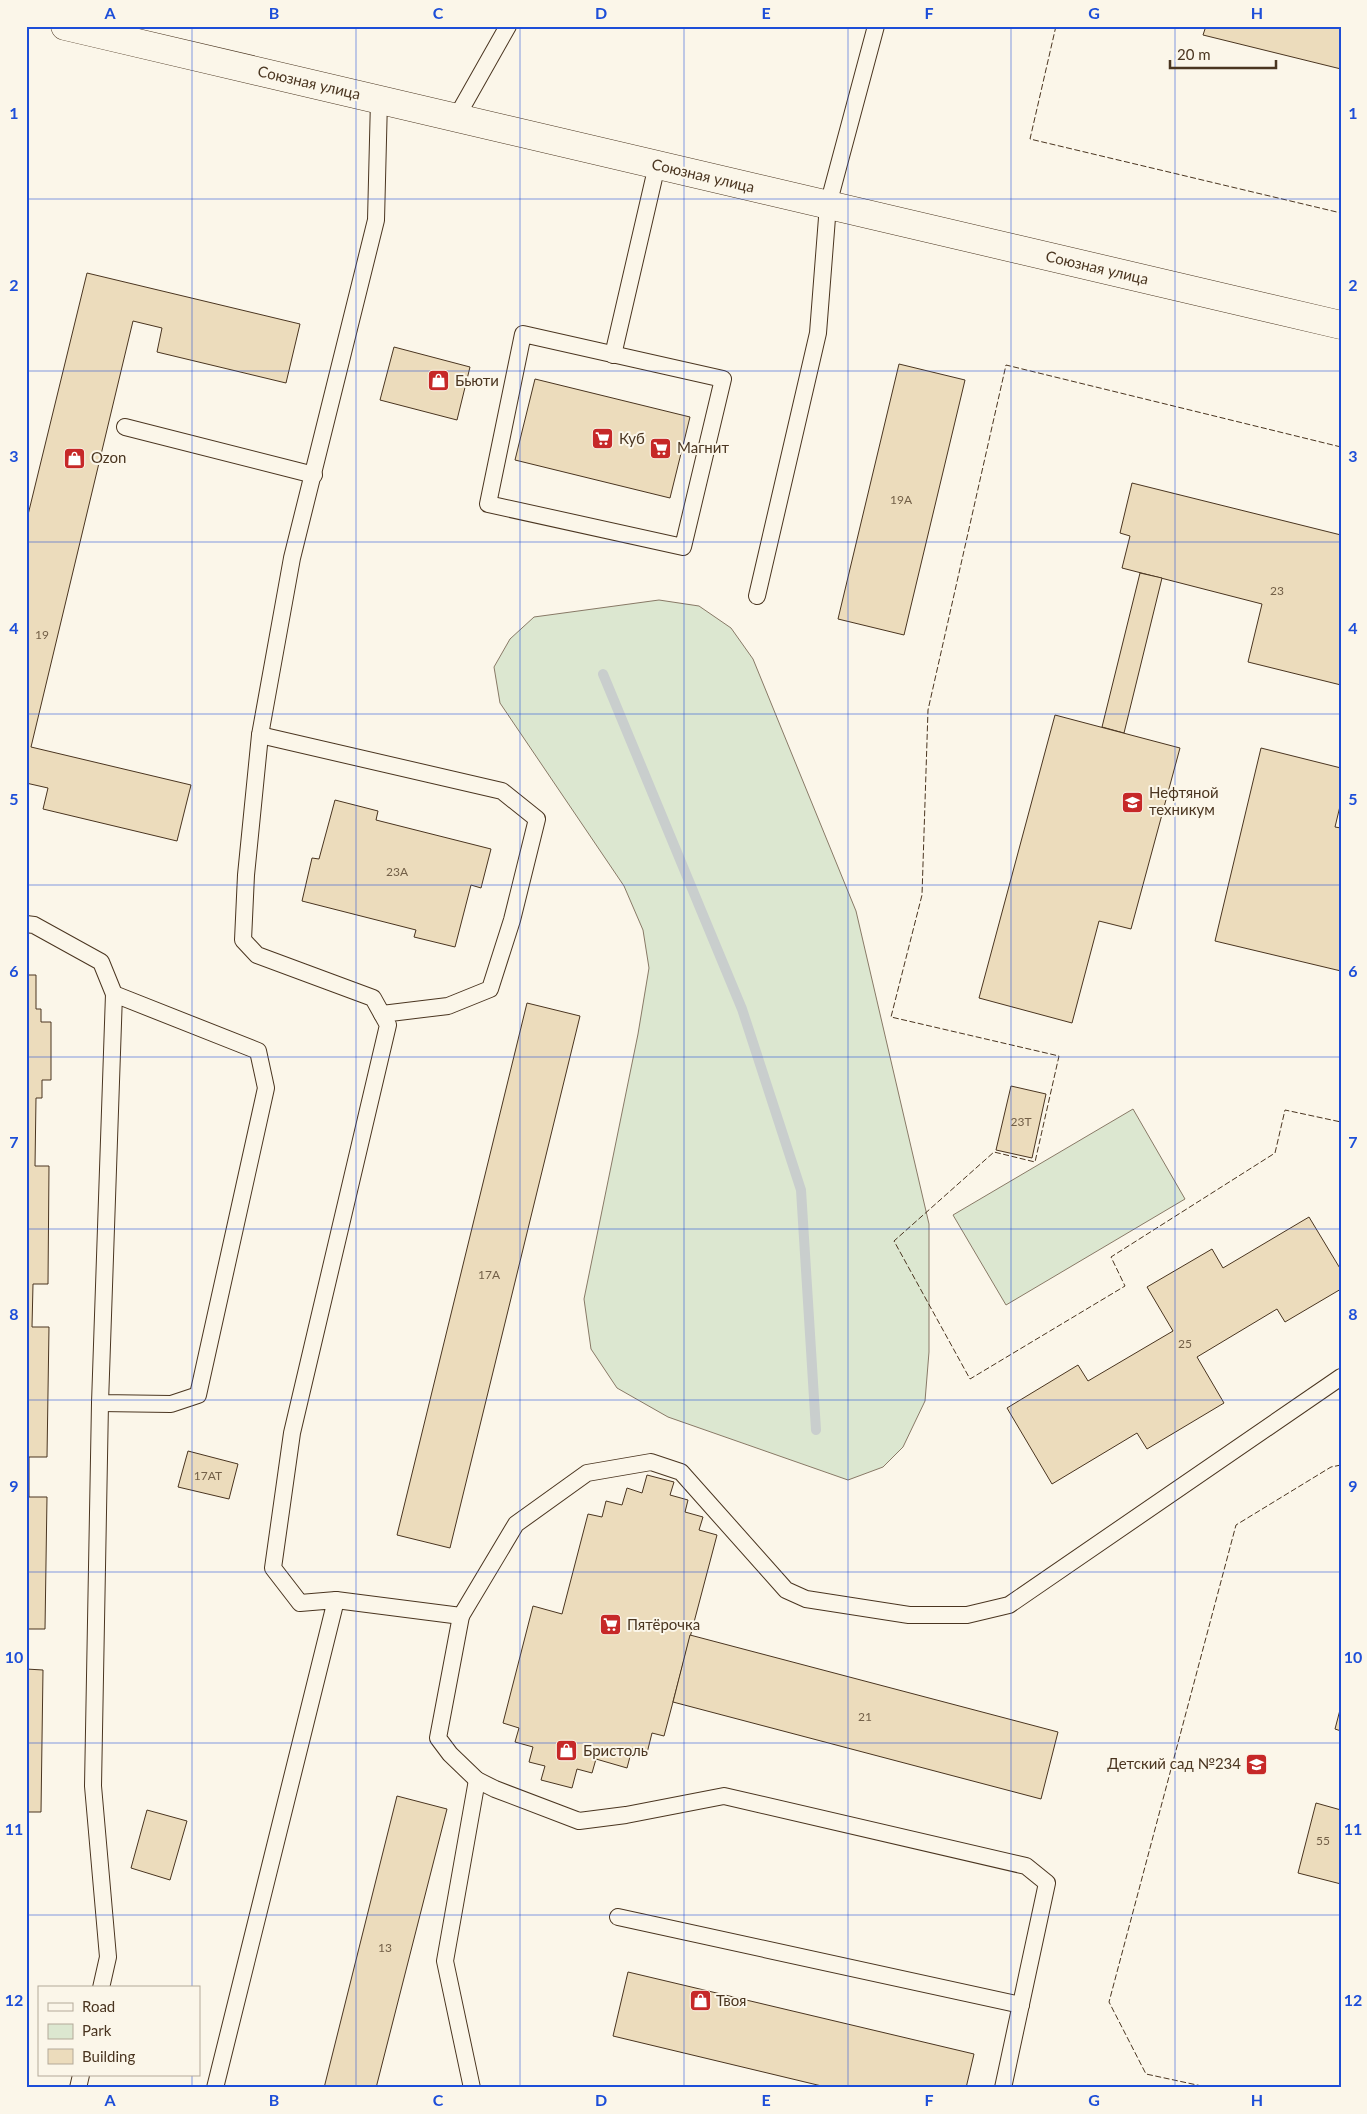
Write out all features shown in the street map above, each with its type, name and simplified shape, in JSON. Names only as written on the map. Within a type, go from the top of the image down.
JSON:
[{"type":"main road","name":"Союзная улица","points":[[65,26],[1341,325]]},
{"type":"lane","points":[[456,118],[508,26]]},
{"type":"lane","points":[[756,596],[818,333],[828,205],[876,26]]},
{"type":"lane","points":[[379,100],[376,220],[292,558],[260,735],[246,875],[243,940],[257,955],[373,998],[388,1025],[292,1433],[273,1568],[300,1603],[336,1600],[461,1616]]},
{"type":"lane","points":[[613,355],[658,165]]},
{"type":"lane","points":[[523,334],[613,355],[723,379],[683,547],[488,504],[523,334]]},
{"type":"lane","points":[[125,427],[314,475]]},
{"type":"lane","points":[[260,735],[502,791],[537,819],[512,920],[490,988],[448,1006],[382,1014]]},
{"type":"lane","points":[[26,924],[34,924],[101,962],[114,994],[100,1403],[93,1786],[108,1957],[101,1986]]},
{"type":"lane","points":[[100,1403],[171,1404],[198,1395],[266,1088],[258,1051],[114,994]]},
{"type":"lane","points":[[1003,2088],[1047,1883],[1026,1866],[724,1796],[626,1814],[579,1820],[495,1789],[477,1780],[450,1754],[438,1738],[461,1616],[516,1524],[588,1473],[651,1462],[681,1472],[786,1590],[806,1599],[910,1615],[967,1615],[1010,1605],[1341,1377]]},
{"type":"lane","points":[[215,2088],[336,1600]]},
{"type":"lane","points":[[472,2088],[445,1961],[477,1780]]},
{"type":"lane","points":[[618,1916],[1021,2005]]},
{"type":"green space","points":[[659,600],[699,606],[731,628],[753,659],[856,911],[929,1224],[929,1352],[925,1401],[903,1447],[883,1467],[848,1480],[668,1417],[617,1388],[591,1349],[584,1299],[638,1034],[649,968],[643,930],[624,886],[500,703],[494,667],[510,639],[534,617]]},
{"type":"green space","points":[[1133,1109],[1185,1199],[1006,1305],[953,1215]]},
{"type":"building","points":[[1206,26],[1341,26],[1341,69],[1203,35]]},
{"type":"building","points":[[87,273],[300,324],[286,383],[157,352],[162,328],[133,321],[31,747],[191,785],[177,841],[43,809],[48,788],[26,783],[26,523]]},
{"type":"building","points":[[394,347],[470,367],[457,420],[380,400]]},
{"type":"building","points":[[899,364],[965,380],[904,635],[838,619]]},
{"type":"building","name":"Куб","points":[[535,379],[690,417],[670,498],[515,460]]},
{"type":"building","points":[[1132,483],[1341,535],[1341,685],[1248,662],[1262,604],[1122,568],[1130,536],[1120,533]]},
{"type":"building","points":[[1140,573],[1162,578],[1124,733],[1102,727]]},
{"type":"building","points":[[1055,715],[1180,748],[1131,929],[1099,921],[1072,1023],[979,998]]},
{"type":"building","points":[[1261,748],[1341,768],[1341,802],[1335,827],[1341,828],[1341,971],[1215,941]]},
{"type":"building","points":[[335,800],[378,811],[376,820],[491,849],[481,888],[471,885],[455,947],[414,937],[416,930],[302,901],[312,858],[319,859]]},
{"type":"building","points":[[26,975],[36,975],[36,1009],[41,1009],[41,1022],[51,1022],[51,1080],[42,1080],[42,1098],[36,1098],[35,1166],[49,1166],[48,1284],[33,1284],[32,1327],[49,1327],[47,1457],[29,1457],[29,1497],[47,1497],[45,1629],[26,1629]]},
{"type":"building","points":[[527,1003],[580,1016],[450,1548],[397,1535]]},
{"type":"building","points":[[1011,1086],[1046,1094],[1032,1158],[996,1150]]},
{"type":"building","points":[[1309,1217],[1341,1270],[1341,1289],[1285,1322],[1277,1309],[1197,1357],[1224,1403],[1147,1449],[1137,1433],[1052,1484],[1007,1408],[1078,1365],[1088,1381],[1173,1331],[1147,1287],[1212,1249],[1223,1268]]},
{"type":"building","points":[[188,1451],[238,1464],[229,1499],[178,1487]]},
{"type":"building","name":"Пятёрочка","points":[[647,1475],[674,1482],[670,1495],[688,1500],[685,1512],[703,1517],[699,1530],[717,1535],[664,1736],[652,1733],[647,1753],[632,1749],[627,1768],[596,1759],[592,1773],[577,1769],[572,1788],[541,1780],[545,1766],[529,1762],[533,1747],[515,1742],[519,1728],[503,1723],[533,1606],[562,1614],[588,1514],[602,1517],[606,1501],[622,1505],[627,1488],[642,1493]]},
{"type":"building","points":[[690,1635],[1058,1732],[1041,1799],[673,1702]]},
{"type":"building","points":[[26,1669],[43,1670],[41,1812],[26,1812]]},
{"type":"building","points":[[1341,1706],[1341,1731],[1335,1729]]},
{"type":"building","points":[[397,1796],[447,1809],[376,2088],[324,2088]]},
{"type":"building","points":[[1316,1803],[1341,1810],[1341,1884],[1298,1873]]},
{"type":"building","points":[[147,1810],[187,1821],[170,1880],[131,1868]]},
{"type":"building","points":[[628,1972],[974,2054],[966,2088],[830,2088],[613,2036]]},
{"type":"waterway","points":[[603,674],[742,1009],[801,1190],[816,1430]]},
{"type":"fence","points":[[1056,26],[1030,139],[1341,213]]},
{"type":"fence","points":[[1341,447],[1006,365],[928,710],[922,895],[891,1017],[1059,1056],[1035,1162],[994,1152],[894,1241],[970,1379],[1125,1286],[1111,1257],[1275,1153],[1285,1110],[1341,1122]]},
{"type":"fence","points":[[1211,2088],[1146,2074],[1109,2002],[1236,1525],[1331,1467],[1341,1465]]},
{"type":"place","name":"Бьюти","points":[[439,381]]},
{"type":"place","name":"Куб","points":[[603,439]]},
{"type":"place","name":"Магнит","points":[[661,448]]},
{"type":"place","name":"Ozon","points":[[75,458]]},
{"type":"place","name":"Нефтяной техникум","points":[[1133,802]]},
{"type":"place","name":"Пятёрочка","points":[[611,1625]]},
{"type":"place","name":"Бристоль","points":[[567,1751]]},
{"type":"place","name":"Детский сад №234","points":[[1257,1764]]},
{"type":"place","name":"Твоя","points":[[700,2001]]}]
